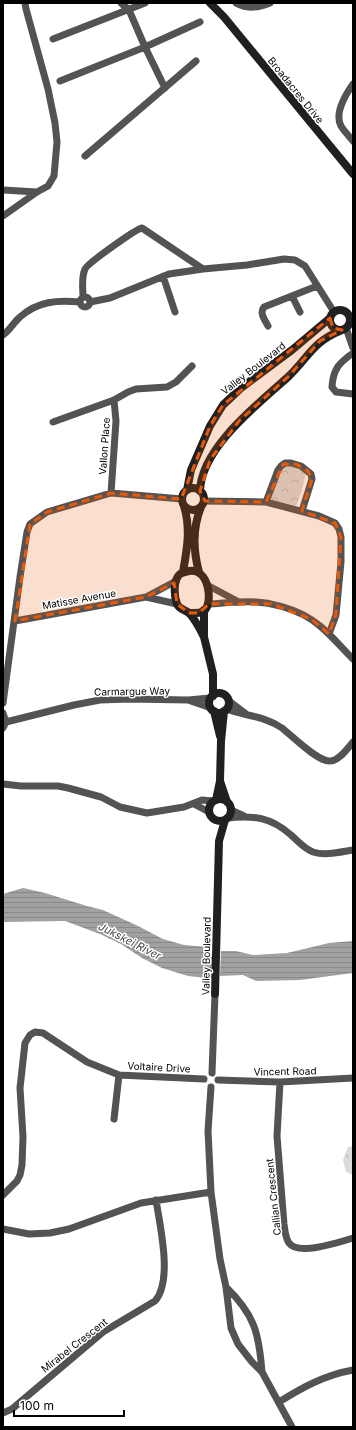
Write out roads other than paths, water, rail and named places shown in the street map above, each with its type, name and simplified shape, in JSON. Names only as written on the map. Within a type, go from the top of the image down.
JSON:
[{"type":"street","points":[[3,216],[48,186],[54,176],[57,142],[56,128],[48,89],[25,3]]},
{"type":"street","points":[[121,3],[129,10],[144,47],[165,88]]},
{"type":"street","points":[[53,39],[146,3]]},
{"type":"street","name":"Broadacres Drive","points":[[210,3],[224,17],[353,174]]},
{"type":"street","name":"Broadacres Drive","points":[[216,3],[224,17]]},
{"type":"street","points":[[236,3],[253,8],[270,3]]},
{"type":"street","points":[[60,81],[144,47],[200,22]]},
{"type":"street","points":[[85,156],[196,61]]},
{"type":"street","points":[[353,84],[342,101],[339,119],[340,124],[353,141]]},
{"type":"street","points":[[3,190],[37,192]]},
{"type":"street","points":[[82,300],[84,270],[88,265],[139,228],[146,229],[204,269]]},
{"type":"street","points":[[3,335],[20,317],[41,304],[82,300],[88,298],[90,302],[110,298],[163,276],[204,269],[252,265],[284,259],[295,260],[305,266],[335,313]]},
{"type":"street","points":[[163,276],[175,312]]},
{"type":"street","points":[[268,326],[262,313],[262,308],[317,286]]},
{"type":"street","points":[[292,296],[300,312]]},
{"type":"street","name":"Valley Boulevard","points":[[187,490],[191,470],[210,426],[223,405],[241,388],[292,350],[335,313],[353,307]]},
{"type":"street","points":[[335,313],[330,322],[333,328],[336,329],[347,326]]},
{"type":"street","points":[[245,714],[229,701],[226,695],[223,694],[213,674],[204,637],[207,585],[204,577],[199,572],[195,558],[194,533],[202,504],[200,484],[204,471],[223,440],[239,421],[289,376],[320,341],[347,326],[350,322],[347,313],[335,313]]},
{"type":"street","points":[[347,326],[353,348]]},
{"type":"street","points":[[292,350],[302,361]]},
{"type":"street","points":[[353,353],[339,364],[332,377],[332,387],[336,392],[353,394]]},
{"type":"street","name":"Vallon Place","points":[[53,422],[114,400],[128,392],[167,387],[176,382],[192,366]]},
{"type":"street","name":"Vallon Place","points":[[111,493],[116,421],[114,400]]},
{"type":"street","points":[[266,502],[280,467],[285,463],[296,464],[308,470],[312,479],[302,511]]},
{"type":"street","points":[[183,572],[188,548],[188,521],[183,503],[184,493],[187,490],[194,489],[200,491]]},
{"type":"street","points":[[3,703],[20,577],[27,532],[30,524],[47,512],[111,493],[183,503],[187,509],[194,510],[202,504],[266,502],[323,517],[335,523],[339,529],[341,562],[336,615],[329,634]]},
{"type":"street","points":[[199,572],[183,572],[177,577],[175,588],[177,604],[189,613],[204,637]]},
{"type":"street","name":"Matisse Avenue","points":[[15,621],[146,597],[176,581]]},
{"type":"street","points":[[207,585],[239,602]]},
{"type":"street","name":"Matisse Avenue","points":[[146,597],[177,604]]},
{"type":"street","points":[[189,613],[199,613],[206,607],[239,602],[265,604],[286,608],[311,619],[329,634],[353,659]]},
{"type":"street","points":[[213,674],[209,704],[221,741]]},
{"type":"street","points":[[211,697],[219,693],[223,694]]},
{"type":"street","name":"Carmargue Way","points":[[5,725],[74,705],[100,700],[188,700],[211,697]]},
{"type":"street","name":"Carmargue Way","points":[[188,700],[212,710]]},
{"type":"street","points":[[209,812],[209,806],[215,800],[220,781],[221,741],[225,710],[229,701]]},
{"type":"street","points":[[212,710],[221,712],[225,710],[273,722],[322,759],[331,761],[340,756],[353,742]]},
{"type":"street","points":[[3,713],[5,725]]},
{"type":"street","points":[[220,781],[229,806],[226,819]]},
{"type":"street","points":[[3,784],[21,786],[51,785],[68,788],[101,797],[124,808],[147,813],[194,804],[202,800],[222,799],[229,806],[246,816]]},
{"type":"street","points":[[194,804],[209,812],[214,820],[219,821],[246,816],[273,822],[285,830],[301,845],[313,852],[330,854],[353,850]]},
{"type":"street","name":"Valley Boulevard","points":[[212,1073],[219,841],[226,819]]},
{"type":"street","name":"Valley Boulevard","points":[[214,820],[219,841]]},
{"type":"street","name":"Voltaire Drive","points":[[3,1195],[17,1180],[20,1175],[22,1165],[23,1137],[20,1088],[21,1075],[25,1044],[30,1035],[35,1032],[43,1033],[87,1062],[119,1075],[204,1079]]},
{"type":"street","points":[[212,1073],[217,1075],[218,1080],[217,1084],[211,1087],[206,1085],[204,1079],[206,1074],[212,1073]]},
{"type":"street","points":[[114,1119],[119,1075]]},
{"type":"street","name":"Vincent Road","points":[[218,1080],[280,1082],[353,1078]]},
{"type":"street","name":"Callian Crescent","points":[[280,1082],[277,1136],[280,1184],[286,1237],[291,1245],[298,1248],[314,1247],[353,1238]]},
{"type":"street","points":[[211,1087],[208,1131],[211,1192],[229,1315],[234,1335],[244,1352],[262,1372],[292,1427]]},
{"type":"street","points":[[3,1229],[29,1234],[63,1231],[96,1220],[128,1206],[156,1200],[211,1192]]},
{"type":"street","name":"Mirabel Crescent","points":[[3,1414],[12,1409],[103,1332],[155,1301],[159,1297],[164,1278],[164,1262],[156,1200]]},
{"type":"street","points":[[226,1287],[250,1314],[257,1333],[262,1372]]},
{"type":"street","points":[[279,1402],[321,1378],[353,1370]]},
{"type":"water","name":"Jukskei River","points":[[23,888],[103,910],[163,939],[184,945],[210,947],[216,979],[188,976],[162,968],[142,958],[121,944],[100,934],[65,921],[3,922],[3,894]]},
{"type":"water","points":[[353,941],[353,973],[300,980],[256,981],[243,975],[220,976],[221,951],[236,951],[253,955],[287,953],[329,943]]}]
